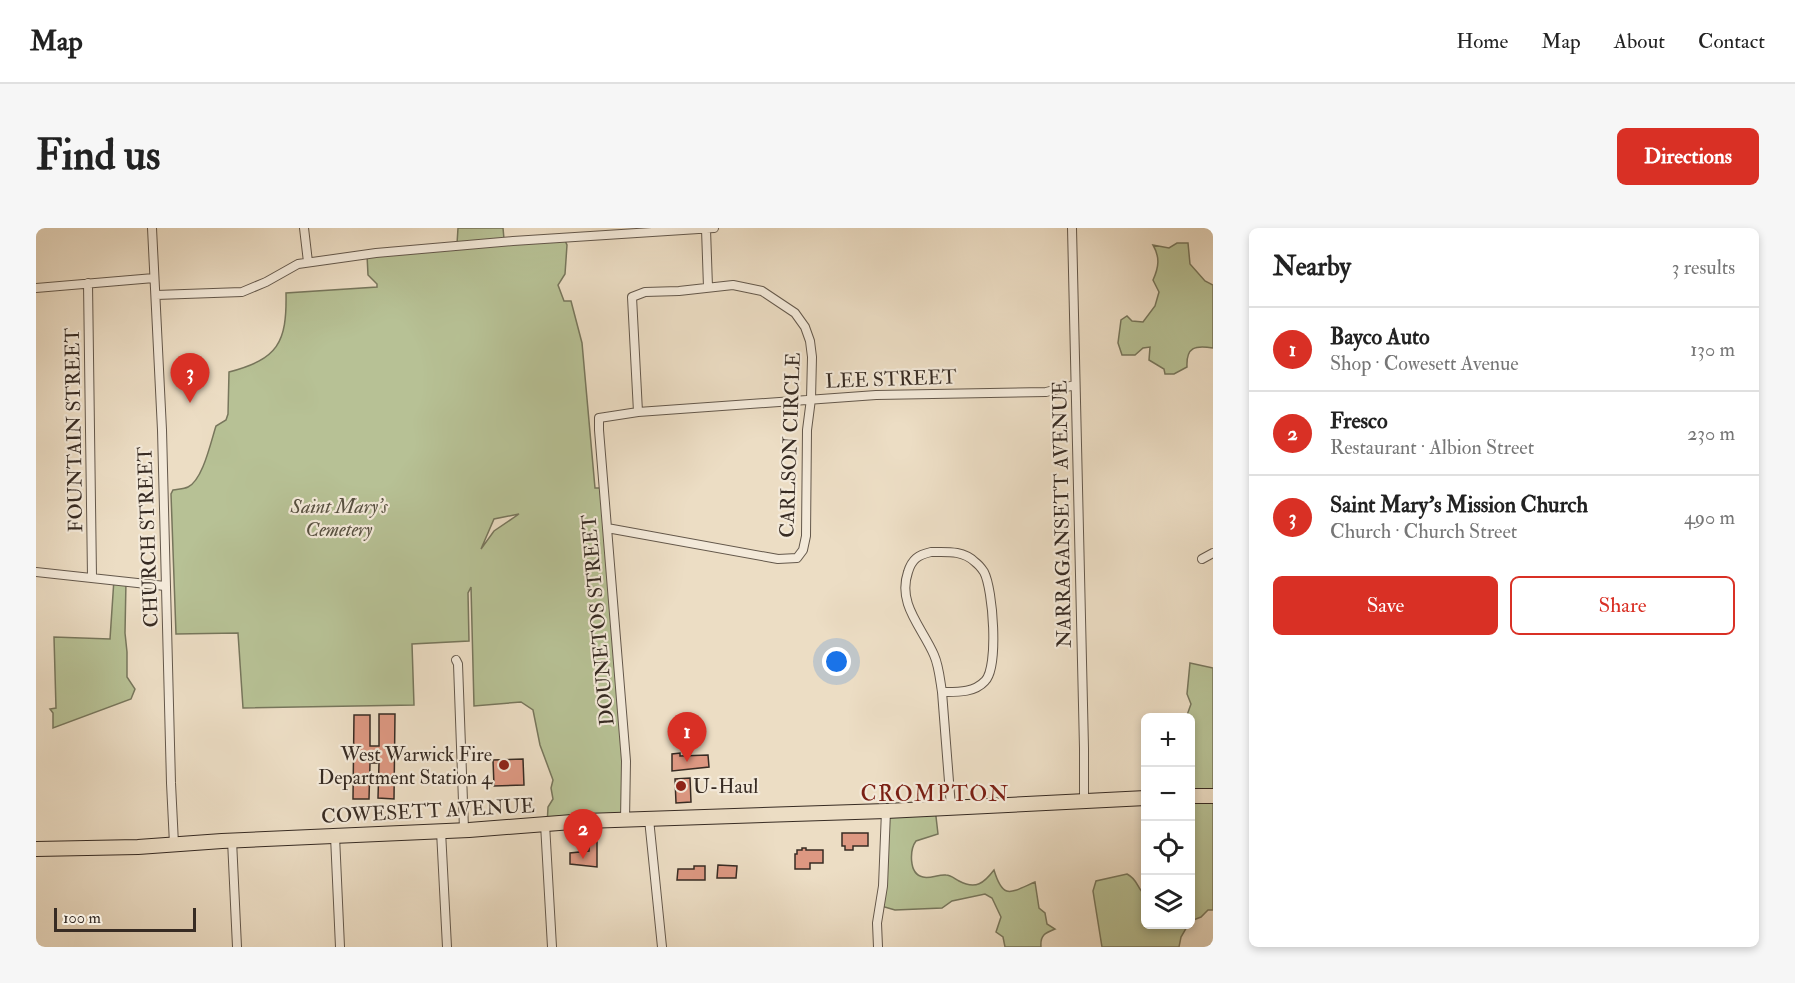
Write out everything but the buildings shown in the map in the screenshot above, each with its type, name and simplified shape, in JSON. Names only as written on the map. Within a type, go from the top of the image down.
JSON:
[{"type":"main road","points":[[1195,796],[1213,796]]},
{"type":"main road","name":"COWESETT AVENUE","points":[[36,849],[464,830],[625,820],[886,811],[1141,798]]},
{"type":"street","name":"CHURCH STREET","points":[[152,228],[174,844]]},
{"type":"street","points":[[304,228],[308,262]]},
{"type":"street","points":[[156,295],[242,292],[298,264],[308,262],[452,246],[625,231],[714,228]]},
{"type":"street","name":"NARRAGANSETT AVENUE","points":[[1072,228],[1084,800]]},
{"type":"street","points":[[706,229],[708,287]]},
{"type":"street","points":[[36,288],[154,278]]},
{"type":"street","name":"FOUNTAIN STREET","points":[[88,283],[92,577]]},
{"type":"street","name":"CARLSON CIRCLE","points":[[607,528],[778,559],[796,558],[803,550],[806,536],[807,430],[811,399],[812,357],[805,327],[795,313],[762,291],[733,285],[645,292],[632,297],[638,412]]},
{"type":"street","name":"LEE STREET","points":[[599,418],[638,412],[876,395],[1046,392],[1075,385]]},
{"type":"street","name":"DOUNETOS STREET","points":[[599,418],[598,430],[626,761],[625,820]]},
{"type":"street","points":[[942,692],[964,692],[986,680],[992,670],[994,656],[993,629],[988,587],[984,573],[975,561],[964,554],[931,552],[918,555],[910,564],[905,594],[908,608],[936,657],[942,692],[951,807]]},
{"type":"street","points":[[1202,559],[1213,553]]},
{"type":"street","points":[[36,572],[165,586]]},
{"type":"street","points":[[456,660],[458,664],[464,830]]},
{"type":"street","points":[[878,947],[877,923],[883,886],[886,811]]},
{"type":"street","points":[[649,819],[662,947]]},
{"type":"street","points":[[545,824],[552,947]]},
{"type":"street","points":[[441,831],[447,947]]},
{"type":"street","points":[[335,836],[340,947]]},
{"type":"street","points":[[232,840],[237,947]]},
{"type":"green space","name":"Saint Mary's Cemetery","points":[[458,228],[503,228],[504,239],[563,236],[567,245],[565,274],[558,285],[564,301],[571,301],[582,343],[595,488],[603,488],[625,757],[624,821],[547,826],[548,807],[553,799],[551,788],[553,780],[540,745],[533,710],[521,702],[474,706],[471,587],[468,593],[469,641],[412,644],[414,705],[243,708],[238,633],[176,634],[171,494],[173,490],[186,488],[198,477],[216,426],[226,420],[229,372],[259,361],[276,346],[284,325],[286,293],[377,287],[368,275],[367,255],[457,244]],"holes":[[[519,514],[494,531],[481,549],[494,519]]]},
{"type":"green space","points":[[1177,243],[1188,243],[1190,264],[1205,281],[1213,285],[1213,348],[1193,349],[1188,355],[1187,367],[1174,374],[1165,374],[1164,369],[1149,360],[1150,347],[1143,348],[1135,355],[1122,355],[1118,343],[1121,320],[1127,316],[1132,321],[1143,322],[1155,306],[1159,292],[1153,280],[1158,262],[1153,245],[1169,248]]},
{"type":"green space","points":[[114,579],[126,581],[127,677],[135,689],[131,699],[53,728],[53,713],[50,709],[56,708],[54,637],[110,639]]},
{"type":"green space","points":[[1190,663],[1213,668],[1213,910],[1208,910],[1195,919],[1195,713],[1188,713],[1191,704],[1187,694]]},
{"type":"green space","points":[[935,808],[938,834],[916,841],[912,850],[913,866],[918,875],[929,877],[948,875],[965,884],[975,885],[983,882],[994,870],[1001,886],[1008,891],[1035,882],[1039,908],[1045,913],[1047,924],[1055,929],[1044,935],[1041,947],[1005,947],[1003,937],[996,932],[1001,917],[992,898],[985,894],[952,901],[942,908],[895,910],[881,906],[886,812]]},
{"type":"green space","points":[[1127,874],[1134,879],[1141,891],[1141,929],[1186,929],[1179,947],[1102,947],[1093,891],[1096,881]]},
{"type":"place","name":"Saint Mary's Mission Church","points":[[190,403]]},
{"type":"place","name":"Bayco Auto","points":[[687,762]]},
{"type":"place","name":"West Warwick Fire Department Station 4","points":[[504,765]]},
{"type":"place","name":"U-Haul","points":[[681,786]]},
{"type":"place","name":"Fresco","points":[[583,859]]},
{"type":"district","name":"CROMPTON","points":[[935,794]]}]
